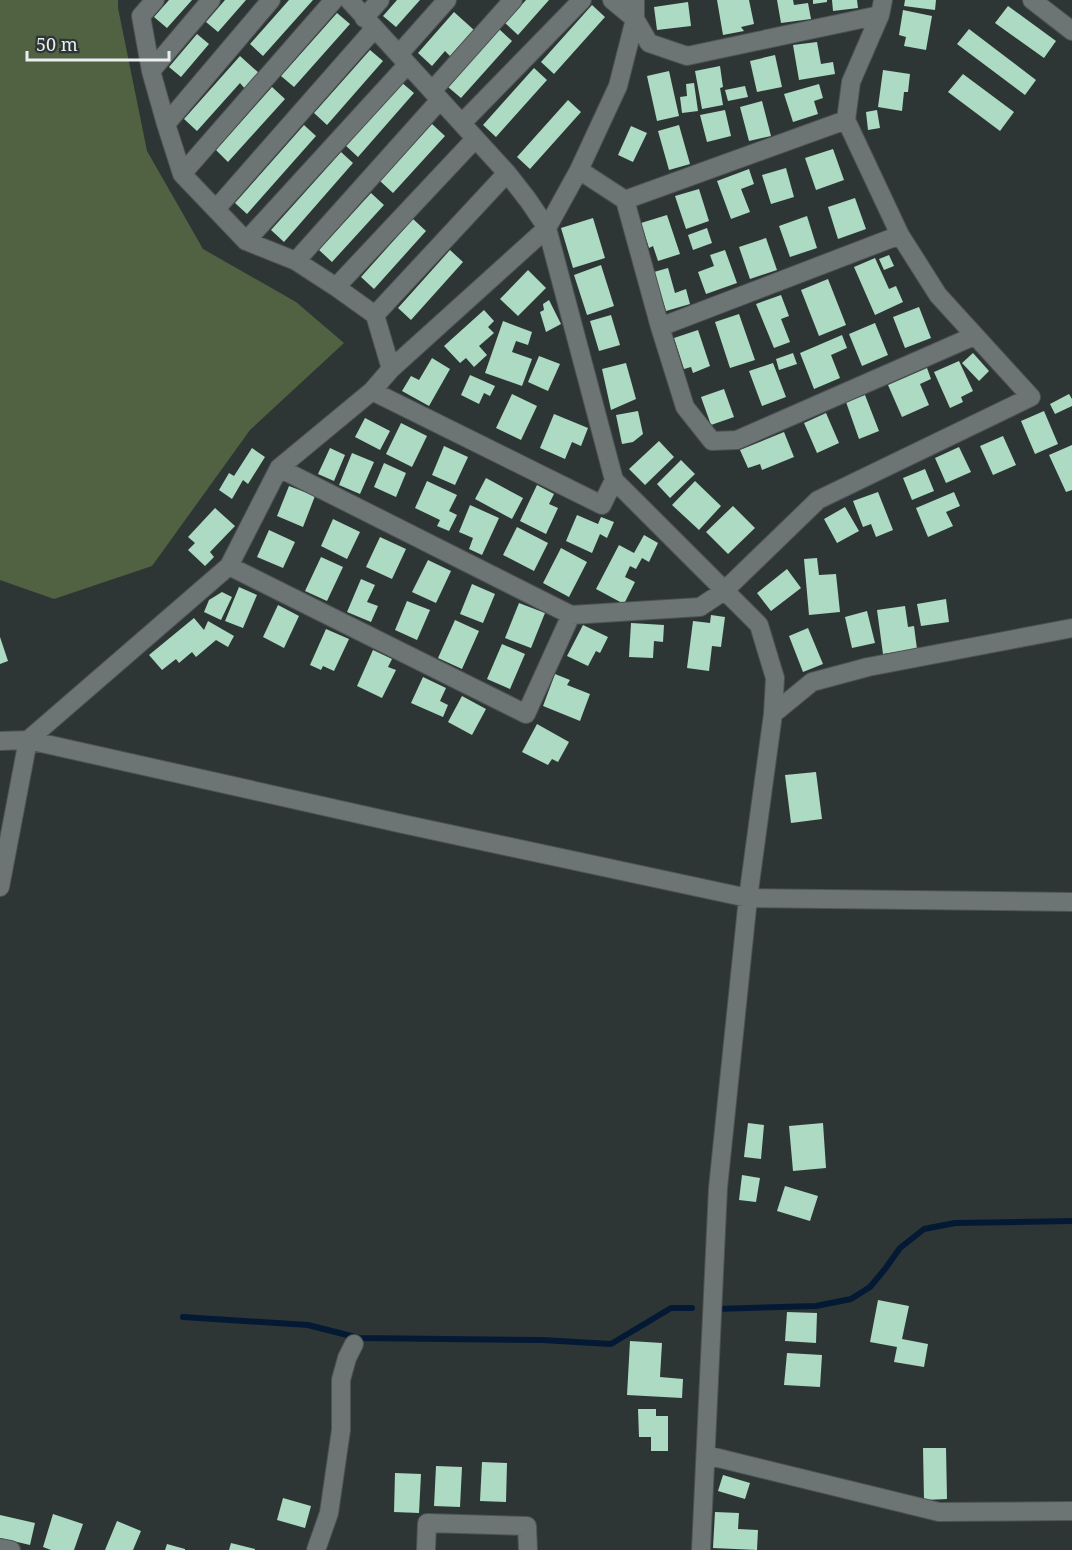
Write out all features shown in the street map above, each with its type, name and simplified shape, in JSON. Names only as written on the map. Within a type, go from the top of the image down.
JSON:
[{"type":"street","points":[[154,0],[141,16],[151,71],[182,174],[246,241],[296,261],[375,315],[391,369]]},
{"type":"street","points":[[151,71],[211,0]]},
{"type":"street","points":[[166,124],[271,0]]},
{"type":"street","points":[[182,174],[334,0]]},
{"type":"street","points":[[349,0],[507,173],[547,228],[614,480],[759,625],[775,678],[773,714],[748,898],[718,1188],[701,1550]]},
{"type":"street","points":[[216,209],[369,24],[380,0]]},
{"type":"street","points":[[246,241],[403,60],[447,0]]},
{"type":"street","points":[[296,261],[513,0]]},
{"type":"street","points":[[462,123],[582,0]]},
{"type":"street","points":[[612,0],[635,19],[649,43],[687,56],[882,8]]},
{"type":"street","points":[[0,887],[28,740],[229,566],[279,468],[372,391],[391,369],[547,228],[579,170],[618,86],[635,19],[635,0]]},
{"type":"street","points":[[1032,0],[1072,31]]},
{"type":"street","points":[[279,468],[571,615],[700,607],[724,591],[818,500],[1031,397],[938,295],[900,235],[846,120],[851,82],[882,8]]},
{"type":"street","points":[[625,200],[846,120]]},
{"type":"street","points":[[336,287],[475,139]]},
{"type":"street","points":[[579,170],[625,200],[685,407],[712,441],[737,440],[974,336]]},
{"type":"street","points":[[375,315],[507,173]]},
{"type":"street","points":[[660,327],[900,235]]},
{"type":"street","points":[[372,391],[602,505],[614,480]]},
{"type":"street","points":[[229,566],[526,714],[571,615]]},
{"type":"street","points":[[773,714],[812,682],[868,667],[1072,628]]},
{"type":"street","points":[[0,741],[28,740],[414,827],[748,898],[1072,902]]},
{"type":"street","points":[[316,1550],[329,1513],[341,1430],[341,1380],[347,1358],[354,1344]]},
{"type":"street","points":[[706,1455],[939,1512],[1072,1511]]},
{"type":"street","points":[[426,1550],[427,1523],[527,1526],[528,1550]]},
{"type":"street","points":[[0,1548],[11,1550]]},
{"type":"green space","points":[[0,0],[118,0],[147,151],[203,249],[296,302],[344,343],[250,430],[152,566],[54,599],[0,580]]},
{"type":"building","points":[[169,0],[192,0],[167,28],[154,17]]},
{"type":"building","points":[[225,0],[246,0],[218,32],[206,22]]},
{"type":"building","points":[[289,0],[313,0],[263,56],[250,44]]},
{"type":"building","points":[[397,0],[420,0],[396,27],[383,16]]},
{"type":"building","points":[[526,0],[549,0],[518,35],[505,23]]},
{"type":"building","points":[[717,0],[749,0],[754,24],[741,27],[744,31],[723,35]]},
{"type":"building","points":[[777,0],[793,0],[794,5],[808,3],[811,19],[781,23]]},
{"type":"building","points":[[813,0],[827,0],[827,2],[813,4]]},
{"type":"building","points":[[832,0],[857,0],[858,8],[833,11]]},
{"type":"building","points":[[905,0],[936,0],[935,10],[904,6]]},
{"type":"building","points":[[688,2],[691,26],[657,30],[654,7]]},
{"type":"building","points":[[592,5],[605,17],[554,74],[541,62]]},
{"type":"building","points":[[1008,6],[1056,41],[1044,58],[995,23]]},
{"type":"building","points":[[903,10],[932,16],[926,50],[904,46],[906,37],[899,35]]},
{"type":"building","points":[[454,12],[474,30],[451,57],[445,51],[432,66],[418,53]]},
{"type":"building","points":[[337,13],[350,24],[294,87],[281,76]]},
{"type":"building","points":[[499,29],[512,41],[461,98],[448,87]]},
{"type":"building","points":[[969,29],[1036,80],[1025,95],[957,44]]},
{"type":"building","points":[[197,34],[209,44],[181,77],[169,67]]},
{"type":"building","points":[[817,42],[821,64],[833,62],[835,74],[799,80],[793,45]]},
{"type":"building","points":[[370,50],[383,61],[327,125],[314,113]]},
{"type":"building","points":[[775,55],[782,87],[757,92],[750,61]]},
{"type":"building","points":[[240,56],[260,74],[246,90],[240,83],[197,131],[184,119]]},
{"type":"building","points":[[720,66],[723,105],[702,109],[695,71]]},
{"type":"building","points":[[534,68],[547,80],[496,137],[483,125]]},
{"type":"building","points":[[883,70],[910,74],[908,92],[904,92],[902,111],[878,107]]},
{"type":"building","points":[[669,71],[679,116],[657,121],[647,76]]},
{"type":"building","points":[[963,74],[1014,112],[1000,131],[948,92]]},
{"type":"building","points":[[401,82],[414,93],[358,157],[345,145]]},
{"type":"building","points":[[694,83],[698,111],[682,113],[680,97],[687,96],[686,84]]},
{"type":"building","points":[[819,84],[823,98],[814,101],[818,114],[793,122],[784,94]]},
{"type":"building","points":[[745,86],[748,97],[728,101],[725,90]]},
{"type":"building","points":[[272,87],[285,99],[228,162],[216,150]]},
{"type":"building","points":[[568,100],[581,112],[530,169],[517,157]]},
{"type":"building","points":[[762,101],[771,136],[749,141],[740,107]]},
{"type":"building","points":[[725,110],[731,136],[707,142],[700,115]]},
{"type":"building","points":[[877,110],[880,128],[868,130],[866,112]]},
{"type":"building","points":[[432,124],[445,136],[393,193],[380,181]]},
{"type":"building","points":[[304,125],[316,136],[247,214],[235,203]]},
{"type":"building","points":[[679,125],[690,164],[669,170],[658,131]]},
{"type":"building","points":[[631,126],[647,133],[633,162],[618,155]]},
{"type":"building","points":[[833,149],[844,180],[816,190],[805,158]]},
{"type":"building","points":[[341,152],[353,163],[284,242],[271,230]]},
{"type":"building","points":[[786,168],[794,197],[771,204],[762,175]]},
{"type":"building","points":[[749,169],[754,184],[741,189],[750,212],[731,219],[717,181]]},
{"type":"building","points":[[699,189],[709,221],[686,229],[675,196]]},
{"type":"building","points":[[371,193],[384,205],[332,262],[319,250]]},
{"type":"building","points":[[855,198],[866,229],[838,239],[828,207]]},
{"type":"building","points":[[667,215],[680,254],[658,261],[653,246],[649,248],[641,223]]},
{"type":"building","points":[[807,216],[817,248],[790,257],[779,226]]},
{"type":"building","points":[[593,218],[605,258],[573,268],[561,228]]},
{"type":"building","points":[[413,219],[426,231],[374,289],[361,277]]},
{"type":"building","points":[[707,228],[712,243],[693,250],[688,235]]},
{"type":"building","points":[[766,238],[777,270],[750,279],[739,247]]},
{"type":"building","points":[[450,250],[463,262],[411,320],[398,308]]},
{"type":"building","points":[[725,250],[737,283],[706,294],[698,272],[714,266],[710,255]]},
{"type":"building","points":[[889,255],[894,266],[884,270],[879,259]]},
{"type":"building","points":[[875,258],[889,289],[896,286],[903,302],[875,315],[854,267]]},
{"type":"building","points":[[601,265],[614,306],[587,315],[574,275]]},
{"type":"building","points":[[668,268],[675,293],[686,289],[690,304],[666,311],[654,272]]},
{"type":"building","points":[[528,270],[546,288],[518,316],[500,299]]},
{"type":"building","points":[[828,279],[846,325],[819,336],[801,290]]},
{"type":"building","points":[[781,295],[789,316],[781,319],[790,342],[774,348],[756,304]]},
{"type":"building","points":[[549,300],[561,324],[546,332],[540,312],[544,310],[543,304]]},
{"type":"building","points":[[919,307],[931,338],[905,348],[893,317]]},
{"type":"building","points":[[484,310],[494,321],[488,327],[494,333],[479,346],[487,355],[474,367],[466,358],[460,363],[444,346]]},
{"type":"building","points":[[739,314],[755,360],[730,368],[715,322]]},
{"type":"building","points":[[611,315],[620,345],[599,351],[590,321]]},
{"type":"building","points":[[503,321],[532,332],[528,345],[516,341],[512,352],[532,359],[522,386],[485,373]]},
{"type":"building","points":[[875,323],[888,355],[862,366],[849,334]]},
{"type":"building","points":[[698,330],[710,366],[693,373],[691,367],[684,369],[674,338]]},
{"type":"building","points":[[842,335],[847,348],[831,355],[840,378],[814,389],[800,353]]},
{"type":"building","points":[[793,353],[797,364],[779,370],[776,359]]},
{"type":"building","points":[[973,353],[989,371],[979,381],[962,363]]},
{"type":"building","points":[[539,356],[560,364],[548,391],[528,382]]},
{"type":"building","points":[[432,358],[450,369],[429,406],[402,391],[411,376],[419,380]]},
{"type":"building","points":[[959,361],[973,391],[961,397],[963,402],[950,408],[934,372]]},
{"type":"building","points":[[626,363],[636,399],[611,410],[602,369]]},
{"type":"building","points":[[773,363],[786,397],[762,406],[749,371]]},
{"type":"building","points":[[927,368],[931,379],[920,384],[929,405],[902,417],[888,385]]},
{"type":"building","points":[[470,375],[495,386],[490,396],[484,393],[479,404],[461,395]]},
{"type":"building","points":[[724,389],[734,417],[711,425],[701,397]]},
{"type":"building","points":[[512,394],[537,406],[521,440],[496,428]]},
{"type":"building","points":[[1069,394],[1072,406],[1055,414],[1050,404]]},
{"type":"building","points":[[865,395],[879,431],[859,439],[846,402]]},
{"type":"building","points":[[638,411],[643,434],[633,442],[622,444],[616,415]]},
{"type":"building","points":[[1044,411],[1058,444],[1035,454],[1021,421]]},
{"type":"building","points":[[826,413],[839,443],[817,453],[804,423]]},
{"type":"building","points":[[554,414],[588,428],[581,446],[572,442],[565,459],[540,448]]},
{"type":"building","points":[[365,418],[390,431],[380,450],[355,437]]},
{"type":"building","points":[[401,423],[427,436],[412,467],[386,454]]},
{"type":"building","points":[[784,432],[794,457],[762,470],[760,464],[748,468],[740,450]]},
{"type":"building","points":[[1003,436],[1016,465],[993,475],[980,446]]},
{"type":"building","points":[[659,441],[674,457],[645,485],[629,469]]},
{"type":"building","points":[[1072,445],[1072,490],[1066,492],[1049,455]]},
{"type":"building","points":[[444,446],[468,457],[455,485],[432,475]]},
{"type":"building","points":[[959,447],[971,472],[946,483],[935,458]]},
{"type":"building","points":[[252,448],[265,457],[248,484],[243,480],[232,499],[219,490],[229,473],[234,476]]},
{"type":"building","points":[[330,448],[345,455],[334,481],[318,474]]},
{"type":"building","points":[[352,453],[374,462],[360,494],[339,485]]},
{"type":"building","points":[[681,460],[695,474],[670,498],[657,484]]},
{"type":"building","points":[[384,463],[406,473],[396,497],[374,487]]},
{"type":"building","points":[[925,469],[934,491],[912,500],[903,478]]},
{"type":"building","points":[[486,478],[523,498],[512,519],[475,499]]},
{"type":"building","points":[[427,481],[457,495],[449,511],[457,515],[449,531],[437,526],[440,520],[415,508]]},
{"type":"building","points":[[695,481],[721,506],[699,530],[672,505]]},
{"type":"building","points":[[537,485],[554,494],[549,504],[558,508],[546,534],[520,521]]},
{"type":"building","points":[[289,486],[315,496],[303,527],[277,516]]},
{"type":"building","points":[[878,492],[893,530],[876,537],[871,524],[863,527],[853,501]]},
{"type":"building","points":[[954,492],[960,506],[946,512],[953,526],[928,537],[916,508]]},
{"type":"building","points":[[470,505],[499,518],[482,555],[469,549],[473,538],[459,532]]},
{"type":"building","points":[[733,506],[755,528],[728,554],[706,532]]},
{"type":"building","points":[[845,507],[859,531],[837,543],[824,519]]},
{"type":"building","points":[[215,508],[235,526],[210,552],[214,557],[205,566],[188,550],[195,543],[188,537]]},
{"type":"building","points":[[577,515],[598,524],[601,517],[614,522],[607,538],[600,534],[592,553],[566,541]]},
{"type":"building","points":[[333,519],[360,532],[347,559],[321,546]]},
{"type":"building","points":[[517,527],[548,543],[534,571],[503,555]]},
{"type":"building","points":[[269,530],[295,542],[283,568],[257,557]]},
{"type":"building","points":[[644,535],[658,543],[649,562],[642,558],[636,569],[630,566],[625,577],[635,582],[624,604],[596,589],[619,545],[634,553]]},
{"type":"building","points":[[380,537],[406,549],[392,579],[366,567]]},
{"type":"building","points":[[561,548],[587,562],[569,597],[543,583]]},
{"type":"building","points":[[321,557],[343,567],[327,601],[305,591]]},
{"type":"building","points":[[817,558],[819,575],[836,574],[840,612],[809,615],[804,559]]},
{"type":"building","points":[[428,560],[451,571],[436,603],[412,592]]},
{"type":"building","points":[[787,569],[801,588],[771,611],[757,593]]},
{"type":"building","points":[[361,579],[375,585],[367,602],[378,606],[371,622],[347,612]]},
{"type":"building","points":[[472,584],[495,594],[483,623],[460,614]]},
{"type":"building","points":[[239,587],[257,595],[243,628],[225,621]]},
{"type":"building","points":[[222,592],[232,597],[221,620],[204,612],[209,600]]},
{"type":"building","points":[[946,599],[949,622],[921,626],[917,604]]},
{"type":"building","points":[[407,601],[430,610],[417,640],[395,630]]},
{"type":"building","points":[[519,603],[545,613],[531,648],[505,638]]},
{"type":"building","points":[[278,605],[299,616],[284,648],[263,637]]},
{"type":"building","points":[[905,606],[908,627],[914,626],[917,649],[883,654],[877,610]]},
{"type":"building","points":[[867,611],[875,643],[852,648],[845,617]]},
{"type":"building","points":[[711,615],[725,617],[721,647],[712,646],[709,671],[687,668],[693,621],[710,623]]},
{"type":"building","points":[[194,618],[204,630],[208,621],[234,636],[228,647],[216,640],[196,657],[192,652],[179,663],[176,659],[162,670],[149,655]]},
{"type":"building","points":[[455,620],[479,631],[462,669],[438,658]]},
{"type":"building","points":[[631,623],[664,625],[663,642],[654,641],[653,658],[629,657]]},
{"type":"building","points":[[583,625],[608,637],[600,653],[596,651],[588,666],[567,656]]},
{"type":"building","points":[[808,628],[823,664],[803,672],[789,636]]},
{"type":"building","points":[[326,629],[349,639],[334,671],[323,666],[321,670],[310,665]]},
{"type":"building","points":[[0,637],[8,661],[0,664]]},
{"type":"building","points":[[502,644],[525,654],[510,689],[487,679]]},
{"type":"building","points":[[373,650],[392,659],[388,667],[396,670],[382,698],[357,686]]},
{"type":"building","points":[[555,674],[570,680],[567,685],[590,694],[580,721],[543,706]]},
{"type":"building","points":[[423,677],[446,688],[440,701],[448,705],[443,717],[411,703]]},
{"type":"building","points":[[462,696],[486,709],[472,735],[448,722]]},
{"type":"building","points":[[537,724],[569,742],[558,762],[552,759],[548,765],[522,752]]},
{"type":"building","points":[[816,772],[822,819],[791,823],[785,775]]},
{"type":"building","points":[[748,1123],[764,1125],[761,1159],[744,1157]]},
{"type":"building","points":[[823,1123],[826,1168],[793,1171],[789,1126]]},
{"type":"building","points":[[742,1175],[760,1178],[756,1202],[739,1200]]},
{"type":"building","points":[[785,1186],[818,1196],[810,1221],[777,1211]]},
{"type":"building","points":[[878,1300],[909,1306],[902,1339],[928,1344],[924,1367],[894,1362],[897,1347],[870,1342]]},
{"type":"building","points":[[787,1312],[817,1313],[816,1343],[785,1341]]},
{"type":"building","points":[[630,1341],[662,1343],[660,1377],[683,1379],[682,1398],[627,1395]]},
{"type":"building","points":[[787,1353],[822,1355],[820,1387],[784,1385]]},
{"type":"building","points":[[638,1409],[656,1409],[656,1416],[668,1416],[668,1451],[651,1451],[651,1437],[639,1437]]},
{"type":"building","points":[[923,1448],[946,1448],[947,1499],[924,1500]]},
{"type":"building","points":[[482,1462],[507,1463],[506,1502],[480,1501]]},
{"type":"building","points":[[436,1466],[462,1467],[460,1507],[434,1506]]},
{"type":"building","points":[[395,1473],[421,1474],[419,1513],[394,1512]]},
{"type":"building","points":[[723,1475],[750,1483],[745,1499],[718,1491]]},
{"type":"building","points":[[283,1498],[311,1506],[305,1528],[277,1520]]},
{"type":"building","points":[[715,1512],[739,1513],[738,1529],[758,1530],[757,1550],[713,1548]]},
{"type":"building","points":[[53,1514],[83,1524],[74,1550],[51,1550],[43,1547]]},
{"type":"building","points":[[0,1515],[35,1523],[30,1545],[0,1538]]},
{"type":"building","points":[[117,1521],[141,1531],[133,1550],[105,1550]]},
{"type":"building","points":[[231,1543],[255,1549],[255,1550],[229,1550]]},
{"type":"building","points":[[167,1544],[185,1549],[185,1550],[165,1550]]},
{"type":"waterway","points":[[716,1309],[816,1306],[851,1299],[870,1287],[900,1248],[924,1229],[955,1223],[1072,1221]]},
{"type":"waterway","points":[[183,1317],[308,1325],[359,1338],[542,1340],[611,1344],[671,1308],[692,1308]]}]
